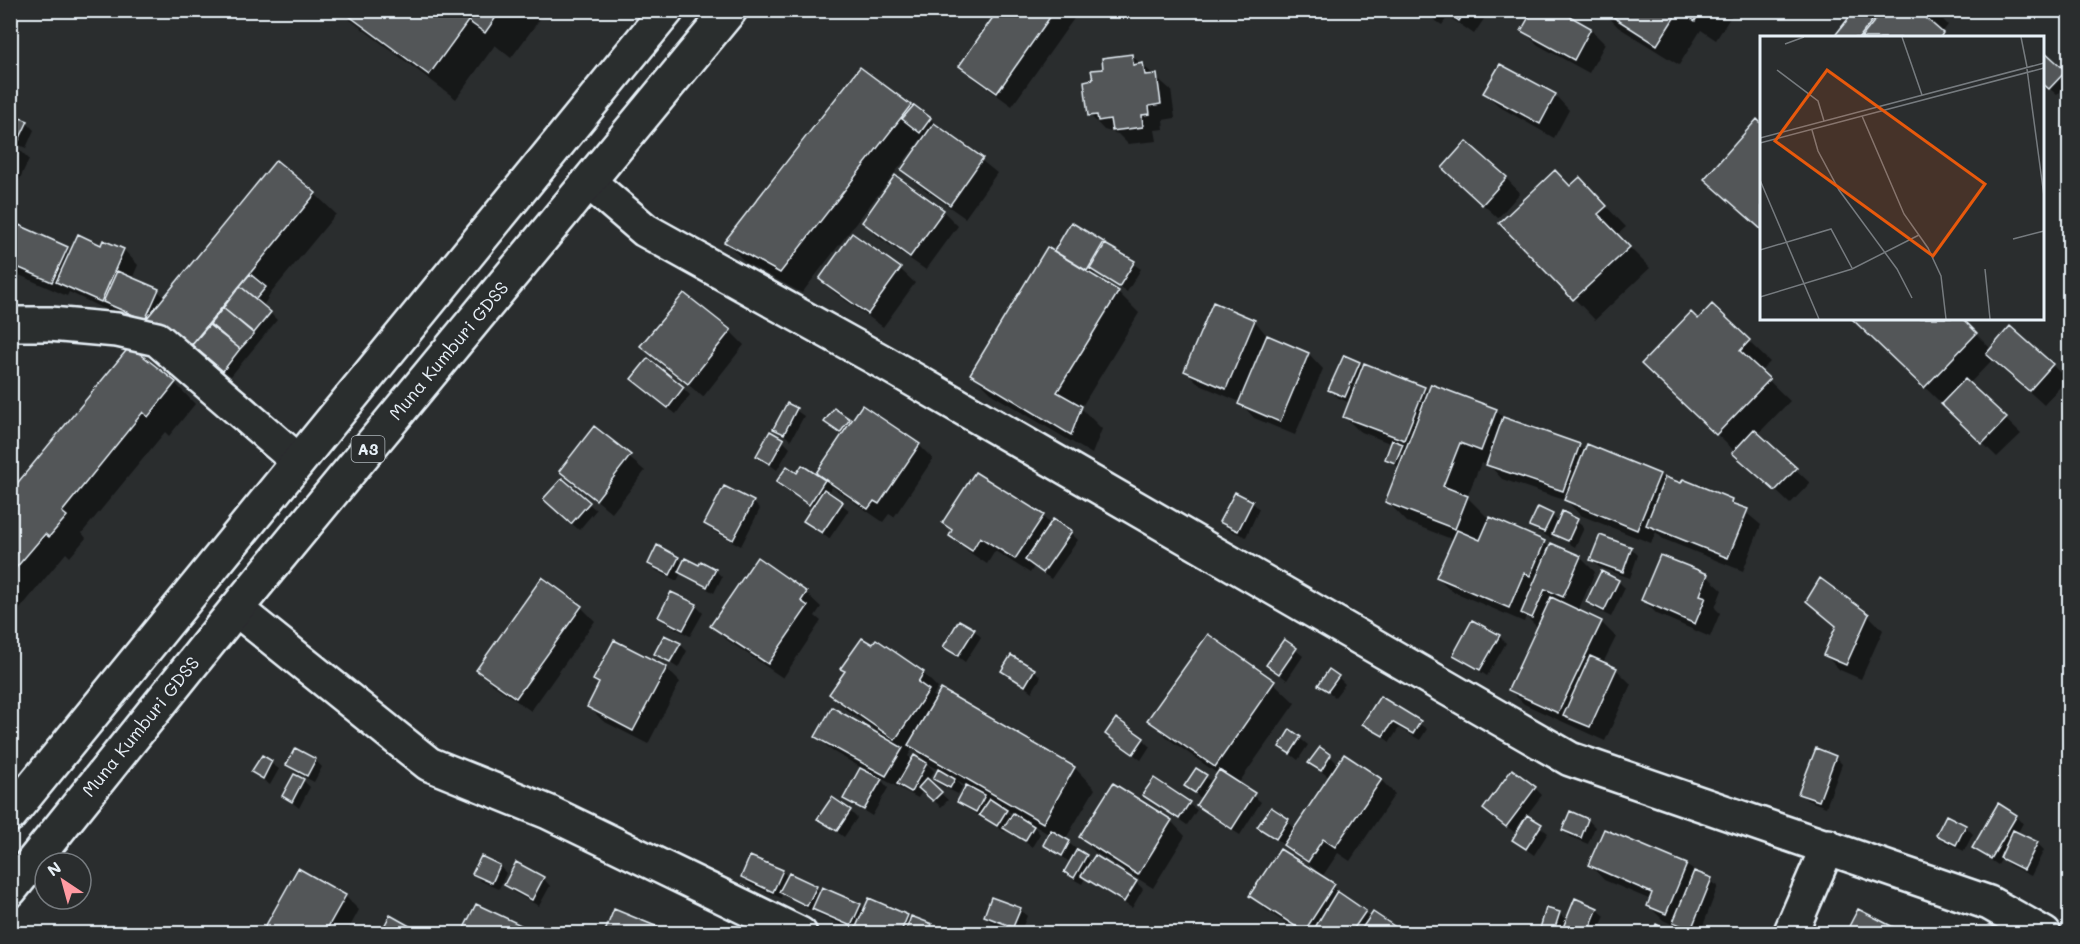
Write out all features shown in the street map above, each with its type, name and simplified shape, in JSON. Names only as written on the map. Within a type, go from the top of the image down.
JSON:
[{"type":"main road","name":"A3","points":[[10,815],[667,10]]},
{"type":"main road","name":"Muna Kumburi GDSS","points":[[10,890],[236,609],[730,10]]},
{"type":"main road","points":[[589,182],[645,230],[894,368],[1570,759],[1989,903],[2043,933]]},
{"type":"main road","points":[[10,324],[50,324],[117,330],[157,339],[298,461]]},
{"type":"main road","points":[[236,609],[429,764],[548,812],[800,933]]},
{"type":"main road","points":[[1790,933],[1828,846]]},
{"type":"building","points":[[341,10],[501,10],[485,33],[468,21],[429,75]]},
{"type":"building","points":[[998,10],[1055,10],[997,93],[959,66]]},
{"type":"building","points":[[1444,10],[1466,10],[1459,21]]},
{"type":"building","points":[[1533,10],[1559,10],[1591,28],[1574,60],[1521,31]]},
{"type":"building","points":[[1602,10],[1679,10],[1657,45]]},
{"type":"building","points":[[1679,10],[1701,10],[1695,21]]},
{"type":"building","points":[[1855,10],[1874,10],[1878,13],[1861,36],[1835,36]]},
{"type":"building","points":[[1883,10],[1934,10],[1927,19],[1943,33],[1941,36],[1863,36]]},
{"type":"building","points":[[2044,51],[2066,71],[2049,89],[2044,85]]},
{"type":"building","points":[[1132,54],[1133,65],[1143,63],[1145,75],[1157,74],[1161,104],[1149,106],[1150,114],[1142,115],[1143,127],[1112,131],[1110,119],[1098,121],[1097,115],[1088,116],[1084,81],[1093,79],[1091,70],[1103,69],[1102,58]]},
{"type":"building","points":[[1500,64],[1556,94],[1540,124],[1483,93]]},
{"type":"building","points":[[860,67],[911,105],[780,273],[724,242]]},
{"type":"building","points":[[914,105],[931,118],[920,133],[902,119]]},
{"type":"building","points":[[10,114],[28,121],[18,142],[10,139]]},
{"type":"building","points":[[1757,119],[1760,122],[1760,228],[1704,179]]},
{"type":"building","points":[[934,123],[983,158],[950,205],[901,170]]},
{"type":"building","points":[[1466,141],[1507,177],[1482,205],[1442,168]]},
{"type":"building","points":[[276,160],[316,193],[187,350],[147,318]]},
{"type":"building","points":[[1555,170],[1570,186],[1580,177],[1607,206],[1598,214],[1630,247],[1573,300],[1499,223]]},
{"type":"building","points":[[895,175],[944,210],[910,257],[862,222]]},
{"type":"building","points":[[10,221],[68,247],[52,282],[10,264]]},
{"type":"building","points":[[1071,222],[1104,242],[1087,271],[1054,251]]},
{"type":"building","points":[[852,233],[901,268],[868,314],[819,279]]},
{"type":"building","points":[[78,234],[101,245],[103,240],[124,249],[101,302],[56,282]]},
{"type":"building","points":[[1105,244],[1135,261],[1119,287],[1090,269]]},
{"type":"building","points":[[1047,247],[1119,291],[1057,392],[1082,406],[1071,435],[970,374]]},
{"type":"building","points":[[117,271],[159,289],[145,320],[103,302]]},
{"type":"building","points":[[250,274],[266,287],[256,299],[240,286]]},
{"type":"building","points":[[240,286],[271,312],[254,333],[223,308]]},
{"type":"building","points":[[684,293],[731,330],[688,384],[640,346]]},
{"type":"building","points":[[1213,302],[1255,320],[1226,389],[1184,371]]},
{"type":"building","points":[[1712,304],[1750,340],[1740,351],[1770,379],[1716,435],[1641,364],[1691,312],[1698,319]]},
{"type":"building","points":[[223,308],[254,334],[240,349],[210,324]]},
{"type":"building","points":[[1853,320],[1964,320],[1977,333],[1924,388]]},
{"type":"building","points":[[209,325],[240,349],[223,371],[192,345]]},
{"type":"building","points":[[2010,326],[2053,364],[2029,391],[1986,354]]},
{"type":"building","points":[[1267,335],[1309,353],[1280,422],[1238,404]]},
{"type":"building","points":[[130,346],[176,382],[148,417],[143,412],[62,512],[67,516],[49,537],[45,534],[10,575],[10,492]]},
{"type":"building","points":[[1344,355],[1360,362],[1345,397],[1328,390]]},
{"type":"building","points":[[648,358],[684,387],[668,408],[631,379]]},
{"type":"building","points":[[1364,363],[1425,387],[1404,440],[1343,417]]},
{"type":"building","points":[[1965,379],[2007,418],[1982,444],[1941,404]]},
{"type":"building","points":[[1431,384],[1497,409],[1481,451],[1460,443],[1443,486],[1468,496],[1455,529],[1385,502]]},
{"type":"building","points":[[787,403],[797,408],[784,434],[773,429]]},
{"type":"building","points":[[862,405],[920,444],[879,504],[874,501],[868,509],[816,473]]},
{"type":"building","points":[[834,408],[850,419],[840,433],[824,422]]},
{"type":"building","points":[[1503,417],[1580,444],[1563,491],[1486,465]]},
{"type":"building","points":[[594,426],[631,455],[596,500],[559,471]]},
{"type":"building","points":[[1754,429],[1797,468],[1775,491],[1732,453]]},
{"type":"building","points":[[770,431],[784,439],[770,464],[756,456]]},
{"type":"building","points":[[1392,440],[1403,444],[1395,463],[1385,459]]},
{"type":"building","points":[[1587,444],[1660,474],[1637,530],[1564,500]]},
{"type":"building","points":[[802,465],[825,480],[809,505],[776,482],[787,466],[797,473]]},
{"type":"building","points":[[975,472],[1044,515],[1015,559],[980,537],[972,551],[949,536],[952,530],[942,523]]},
{"type":"building","points":[[1665,477],[1681,483],[1683,479],[1732,499],[1731,503],[1748,509],[1728,558],[1646,525]]},
{"type":"building","points":[[562,478],[590,502],[571,524],[543,499]]},
{"type":"building","points":[[724,486],[754,501],[733,540],[704,524]]},
{"type":"building","points":[[824,489],[843,502],[822,533],[803,521]]},
{"type":"building","points":[[1235,492],[1253,501],[1238,531],[1219,522]]},
{"type":"building","points":[[1538,507],[1553,514],[1544,532],[1529,526]]},
{"type":"building","points":[[1562,511],[1578,519],[1568,541],[1552,534]]},
{"type":"building","points":[[1490,517],[1545,541],[1530,576],[1524,573],[1509,608],[1436,577],[1457,530],[1480,540]]},
{"type":"building","points":[[1053,519],[1072,531],[1043,573],[1025,560]]},
{"type":"building","points":[[1600,535],[1632,547],[1623,572],[1590,560]]},
{"type":"building","points":[[1551,543],[1581,556],[1563,597],[1545,589],[1532,618],[1521,613]]},
{"type":"building","points":[[657,545],[679,557],[670,575],[648,564]]},
{"type":"building","points":[[1660,555],[1708,574],[1700,595],[1706,597],[1695,624],[1641,600]]},
{"type":"building","points":[[757,557],[807,592],[801,601],[808,606],[768,664],[710,626]]},
{"type":"building","points":[[685,558],[699,565],[701,561],[716,569],[707,587],[678,572]]},
{"type":"building","points":[[1601,571],[1619,580],[1604,611],[1586,602]]},
{"type":"building","points":[[542,577],[582,606],[516,698],[476,670]]},
{"type":"building","points":[[1820,578],[1869,614],[1846,665],[1823,655],[1836,626],[1806,601]]},
{"type":"building","points":[[671,592],[697,604],[683,630],[658,617]]},
{"type":"building","points":[[1551,597],[1602,621],[1558,713],[1508,690]]},
{"type":"building","points":[[959,620],[975,629],[958,656],[943,647]]},
{"type":"building","points":[[1472,620],[1500,635],[1480,670],[1453,655]]},
{"type":"building","points":[[1208,634],[1275,681],[1215,767],[1147,720]]},
{"type":"building","points":[[664,635],[681,643],[670,662],[654,654]]},
{"type":"building","points":[[862,638],[872,644],[876,639],[924,672],[918,682],[929,690],[895,740],[829,694],[845,671],[840,669]]},
{"type":"building","points":[[1284,639],[1297,648],[1279,674],[1266,665]]},
{"type":"building","points":[[614,640],[667,667],[633,731],[587,707],[599,683],[593,680]]},
{"type":"building","points":[[1011,655],[1035,669],[1025,686],[1001,671]]},
{"type":"building","points":[[1590,656],[1617,668],[1590,727],[1563,716]]},
{"type":"building","points":[[1329,669],[1339,676],[1328,691],[1318,685]]},
{"type":"building","points":[[941,689],[1075,767],[1043,823],[908,745]]},
{"type":"building","points":[[1380,696],[1421,721],[1413,734],[1392,722],[1383,736],[1362,724]]},
{"type":"building","points":[[832,707],[903,748],[886,776],[815,737]]},
{"type":"building","points":[[1116,718],[1144,738],[1133,754],[1105,734]]},
{"type":"building","points":[[1290,729],[1301,737],[1290,754],[1279,747]]},
{"type":"building","points":[[1320,747],[1331,755],[1321,771],[1308,763]]},
{"type":"building","points":[[295,748],[316,759],[307,776],[286,765]]},
{"type":"building","points":[[1816,748],[1836,756],[1819,801],[1798,794]]},
{"type":"building","points":[[1344,754],[1382,779],[1335,847],[1323,839],[1308,862],[1283,845]]},
{"type":"building","points":[[262,755],[272,761],[263,779],[251,772]]},
{"type":"building","points":[[914,755],[927,763],[911,792],[897,784]]},
{"type":"building","points":[[860,768],[882,779],[864,810],[843,799]]},
{"type":"building","points":[[1196,768],[1207,775],[1195,793],[1184,786]]},
{"type":"building","points":[[938,769],[955,779],[950,788],[933,779]]},
{"type":"building","points":[[1512,769],[1536,787],[1506,827],[1483,809]]},
{"type":"building","points":[[1219,770],[1255,793],[1232,829],[1196,805]]},
{"type":"building","points":[[294,774],[304,779],[292,802],[282,796]]},
{"type":"building","points":[[927,778],[942,792],[933,801],[918,788]]},
{"type":"building","points":[[1154,778],[1190,802],[1179,819],[1142,795]]},
{"type":"building","points":[[1113,783],[1172,820],[1138,875],[1079,837]]},
{"type":"building","points":[[966,785],[985,795],[976,812],[957,802]]},
{"type":"building","points":[[832,797],[851,810],[837,831],[817,819]]},
{"type":"building","points":[[990,799],[1007,810],[997,826],[979,815]]},
{"type":"building","points":[[1998,803],[2017,815],[1991,859],[1972,848]]},
{"type":"building","points":[[1271,807],[1289,819],[1276,839],[1257,827]]},
{"type":"building","points":[[1570,811],[1588,819],[1581,838],[1562,830]]},
{"type":"building","points":[[1013,813],[1034,826],[1025,841],[1003,828]]},
{"type":"building","points":[[1527,815],[1542,824],[1526,849],[1512,840]]},
{"type":"building","points":[[1946,815],[1966,825],[1956,845],[1936,835]]},
{"type":"building","points":[[1604,829],[1687,864],[1666,914],[1647,906],[1652,893],[1588,865]]},
{"type":"building","points":[[1051,830],[1070,841],[1062,856],[1043,845]]},
{"type":"building","points":[[2013,830],[2038,842],[2024,870],[2000,858]]},
{"type":"building","points":[[1077,849],[1087,855],[1074,878],[1064,872]]},
{"type":"building","points":[[1280,849],[1335,884],[1304,932],[1249,896]]},
{"type":"building","points":[[1095,855],[1137,881],[1124,902],[1081,876]]},
{"type":"building","points":[[481,856],[500,865],[492,883],[472,874]]},
{"type":"building","points":[[750,856],[783,870],[773,892],[741,877]]},
{"type":"building","points":[[516,862],[544,877],[532,900],[504,885]]},
{"type":"building","points":[[298,868],[346,895],[324,934],[261,934]]},
{"type":"building","points":[[1694,871],[1712,878],[1691,930],[1673,922]]},
{"type":"building","points":[[789,873],[817,886],[807,906],[779,892]]},
{"type":"building","points":[[822,887],[861,904],[851,926],[812,909]]},
{"type":"building","points":[[1337,891],[1366,911],[1350,934],[1311,934]]},
{"type":"building","points":[[991,897],[1021,908],[1013,927],[984,916]]},
{"type":"building","points":[[869,898],[908,915],[900,934],[871,934],[856,927]]},
{"type":"building","points":[[1575,898],[1598,908],[1587,934],[1570,934],[1562,930]]},
{"type":"building","points":[[476,904],[523,926],[519,934],[461,934]]},
{"type":"building","points":[[1546,908],[1560,912],[1553,934],[1539,932]]},
{"type":"building","points":[[614,909],[675,934],[604,934]]},
{"type":"building","points":[[1858,909],[1907,934],[1845,934]]},
{"type":"building","points":[[1373,912],[1406,934],[1358,934]]},
{"type":"building","points":[[390,915],[424,934],[380,934]]},
{"type":"building","points":[[911,916],[932,924],[928,934],[905,934]]},
{"type":"building","points":[[1656,924],[1676,934],[1652,934]]}]
